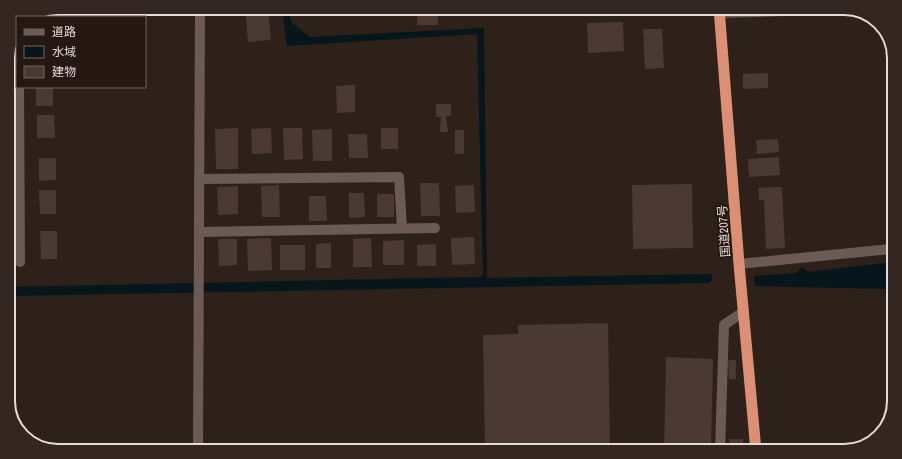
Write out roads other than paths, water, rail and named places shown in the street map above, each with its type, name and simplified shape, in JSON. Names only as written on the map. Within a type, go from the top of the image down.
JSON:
[{"type":"highway","name":"国道207号","points":[[720,15],[739,264],[755,444]]},
{"type":"street","points":[[198,444],[200,15]]},
{"type":"street","points":[[19,88],[20,262]]},
{"type":"street","points":[[199,179],[399,177],[402,228]]},
{"type":"street","points":[[199,232],[435,228]]},
{"type":"street","points":[[739,264],[887,249]]},
{"type":"street","points":[[720,444],[724,325],[743,312]]},
{"type":"water","points":[[283,15],[289,15],[292,23],[310,37],[484,28],[487,278],[710,274],[712,275],[712,280],[709,283],[15,296],[15,287],[479,277],[483,275],[477,34],[287,46]]},
{"type":"water","points":[[887,262],[887,295],[885,289],[755,286],[754,276],[796,273],[802,267],[808,272]]},
{"type":"waterway","points":[[76,16],[86,15]]}]
